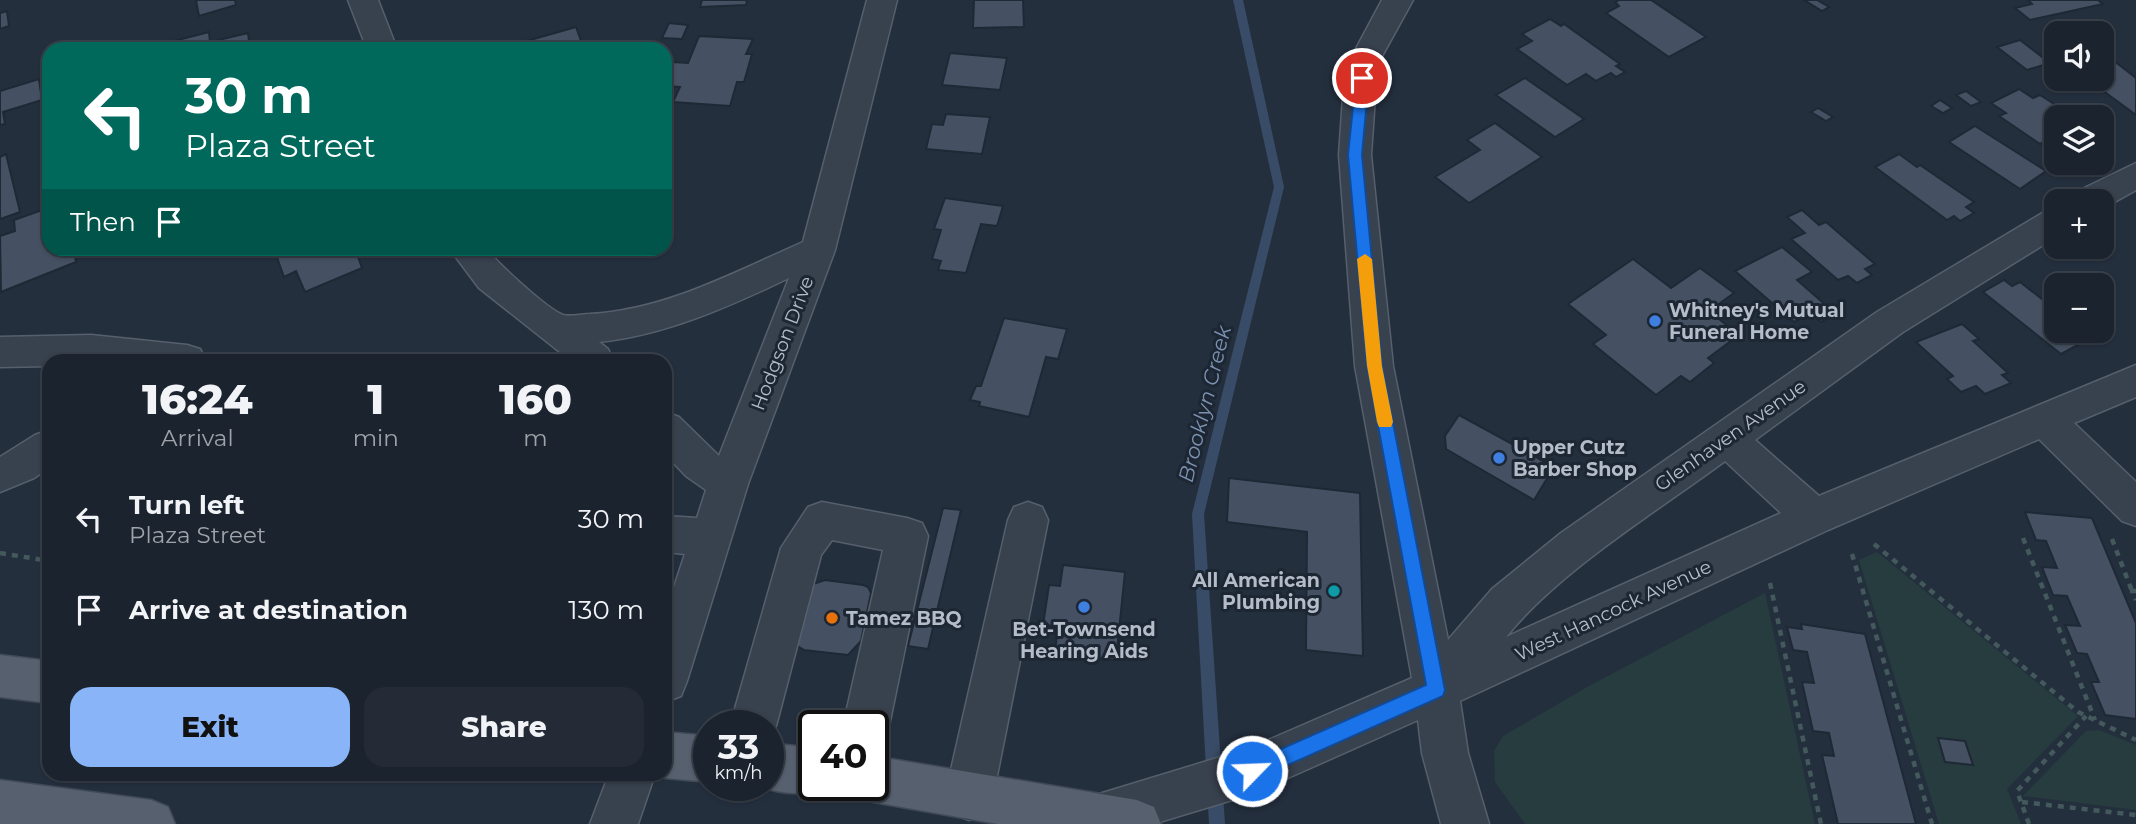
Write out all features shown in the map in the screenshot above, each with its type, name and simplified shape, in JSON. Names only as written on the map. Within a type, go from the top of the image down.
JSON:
[{"type":"main road","points":[[0,676],[42,681]]},
{"type":"main road","points":[[672,756],[693,758]]},
{"type":"main road","points":[[889,782],[1105,822]]},
{"type":"main road","points":[[0,804],[145,824]]},
{"type":"street","points":[[363,0],[379,42]]},
{"type":"street","name":"Hodgson Drive","points":[[672,659],[728,484],[818,250],[882,0]]},
{"type":"street","points":[[1398,0],[1366,58],[1359,97],[1355,155],[1374,366],[1436,690],[1445,753],[1465,824]]},
{"type":"street","points":[[2110,189],[2136,175]]},
{"type":"street","name":"Glenhaven Avenue","points":[[1436,690],[1507,603],[1576,546],[1890,322],[2044,227]]},
{"type":"street","points":[[557,330],[607,327],[661,315],[729,290],[818,250]]},
{"type":"street","points":[[470,256],[523,304],[587,354]]},
{"type":"street","points":[[0,352],[91,350],[104,354]]},
{"type":"street","name":"West Hancock Avenue","points":[[1105,822],[1252,771],[1814,517],[2136,380]]},
{"type":"street","points":[[2045,420],[2123,521]]},
{"type":"street","points":[[672,435],[700,464],[728,484]]},
{"type":"street","points":[[1726,438],[1814,517]]},
{"type":"street","points":[[0,475],[42,452]]},
{"type":"street","points":[[757,710],[802,548],[822,520],[907,536],[869,710]]},
{"type":"street","points":[[969,796],[1028,520]]},
{"type":"street","points":[[672,534],[711,537]]},
{"type":"street","points":[[614,824],[629,781]]},
{"type":"path","points":[[2123,521],[2136,600]]},
{"type":"path","points":[[2023,538],[2095,720]]},
{"type":"path","points":[[1874,544],[2086,716],[2136,740]]},
{"type":"path","points":[[0,553],[42,560]]},
{"type":"path","points":[[1852,554],[1932,824]]},
{"type":"path","points":[[1770,583],[1821,824]]},
{"type":"path","points":[[2029,824],[2017,791],[2086,716]]},
{"type":"path","points":[[2021,802],[2136,815]]},
{"type":"green space","points":[[1877,552],[2078,716],[2007,789],[2021,824],[1939,824],[1859,560]]},
{"type":"green space","points":[[1765,593],[1815,824],[1525,824],[1495,782],[1494,751],[1503,736],[1589,686]]},
{"type":"green space","points":[[2099,730],[2136,745],[2136,810],[2023,796],[2086,731]]},
{"type":"building","points":[[196,0],[235,0],[236,5],[199,16]]},
{"type":"building","points":[[702,0],[747,0],[746,5],[700,7]]},
{"type":"building","points":[[974,0],[1023,0],[1024,27],[973,28]]},
{"type":"building","points":[[1651,0],[1706,37],[1669,57],[1606,13],[1619,6],[1615,2]]},
{"type":"building","points":[[1804,0],[1817,0],[1829,7],[1822,11]]},
{"type":"building","points":[[2028,0],[2098,0],[2103,4],[2030,20],[2015,8],[2032,4]]},
{"type":"building","points":[[7,11],[9,26],[0,29],[0,13]]},
{"type":"building","points":[[1550,19],[1561,26],[1564,24],[1620,64],[1616,66],[1625,72],[1616,77],[1611,73],[1596,81],[1586,74],[1567,85],[1517,49],[1532,41],[1522,34]]},
{"type":"building","points":[[669,23],[688,25],[682,39],[662,38]]},
{"type":"building","points":[[576,27],[581,42],[523,42]]},
{"type":"building","points":[[209,32],[210,42],[174,41]]},
{"type":"building","points":[[248,33],[249,42],[210,42]]},
{"type":"building","points":[[699,36],[753,39],[746,54],[752,54],[744,82],[737,82],[730,106],[673,102],[680,87],[672,86],[673,62],[688,63]]},
{"type":"building","points":[[2020,40],[2044,58],[2044,65],[2027,70],[1997,47]]},
{"type":"building","points":[[950,53],[1007,58],[1000,90],[942,85]]},
{"type":"building","points":[[2114,61],[2136,78],[2136,115],[2103,91],[2114,91]]},
{"type":"building","points":[[1525,78],[1584,119],[1555,137],[1496,95]]},
{"type":"building","points":[[39,79],[42,100],[3,112],[5,124],[0,125],[0,91]]},
{"type":"building","points":[[2019,89],[2033,98],[2040,95],[2055,105],[2044,105],[2044,142],[2040,144],[1999,116],[2006,113],[1991,103]]},
{"type":"building","points":[[1966,91],[1981,102],[1971,106],[1956,95]]},
{"type":"building","points":[[1940,100],[1952,108],[1943,113],[1931,106]]},
{"type":"building","points":[[1818,108],[1833,117],[1826,121],[1811,112]]},
{"type":"building","points":[[946,114],[990,117],[982,154],[926,149],[932,124],[943,125]]},
{"type":"building","points":[[1495,123],[1542,157],[1469,203],[1435,177],[1480,150],[1467,140]]},
{"type":"building","points":[[1975,126],[2044,170],[2044,172],[2020,189],[1949,142]]},
{"type":"building","points":[[6,154],[20,212],[0,219],[0,157]]},
{"type":"building","points":[[1899,154],[1974,202],[1966,207],[1974,213],[1960,221],[1954,216],[1947,220],[1875,167]]},
{"type":"building","points":[[945,198],[1003,206],[997,226],[981,224],[966,273],[938,270],[941,261],[932,259],[941,230],[934,229]]},
{"type":"building","points":[[42,210],[42,256],[75,256],[76,262],[1,292],[0,236],[15,231],[14,220]]},
{"type":"building","points":[[1802,210],[1819,225],[1826,222],[1875,264],[1865,269],[1872,275],[1857,283],[1848,276],[1838,280],[1791,239],[1805,233],[1787,217]]},
{"type":"building","points":[[1782,247],[1812,272],[1797,280],[1836,314],[1821,322],[1811,313],[1794,322],[1735,271]]},
{"type":"building","points":[[276,256],[358,256],[362,268],[305,292],[296,271],[284,277]]},
{"type":"building","name":"Whitney's Mutual Funeral Home","points":[[1633,259],[1671,288],[1700,268],[1734,293],[1709,311],[1739,335],[1708,358],[1714,363],[1690,382],[1681,376],[1656,395],[1593,344],[1606,335],[1568,304]]},
{"type":"building","points":[[2004,280],[2012,286],[2020,282],[2044,301],[2044,340],[1983,292]]},
{"type":"building","points":[[1004,318],[1067,329],[1058,359],[1046,357],[1029,417],[979,406],[980,402],[970,400],[976,386],[981,386]]},
{"type":"building","points":[[1962,324],[1979,339],[1973,341],[2008,373],[2002,375],[2011,383],[1985,394],[1976,386],[1961,392],[1947,379],[1953,376],[1916,342]]},
{"type":"building","points":[[2047,343],[2082,343],[2061,354]]},
{"type":"building","name":"Upper Cutz Barber Shop","points":[[1459,415],[1554,467],[1534,500],[1446,449],[1445,436]]},
{"type":"building","name":"All American Plumbing","points":[[1229,478],[1360,493],[1363,656],[1306,650],[1307,532],[1227,522]]},
{"type":"building","points":[[943,508],[961,510],[928,649],[908,646]]},
{"type":"building","points":[[2025,512],[2092,518],[2136,623],[2136,719],[2105,715],[2091,682],[2099,682],[2087,654],[2077,653],[2065,625],[2080,626],[2067,596],[2053,595],[2042,567],[2057,568],[2046,541],[2036,540]]},
{"type":"building","name":"Bet-Townsend Hearing Aids","points":[[1063,565],[1125,572],[1116,660],[1055,653],[1058,626],[1043,625],[1049,585],[1060,586]]},
{"type":"building","name":"Tamez BBQ","points":[[825,580],[863,585],[868,587],[871,593],[861,641],[848,655],[804,650],[796,645],[810,585]]},
{"type":"building","points":[[1801,624],[1865,634],[1916,824],[1838,824],[1822,755],[1834,756],[1829,733],[1813,731],[1802,682],[1814,683],[1807,652],[1793,650],[1787,627],[1802,629]]},
{"type":"building","points":[[1938,738],[1965,741],[1973,765],[1945,762]]},
{"type":"waterway","name":"Brooklyn Creek","points":[[1217,824],[1198,514],[1279,187],[1238,0]]},
{"type":"slow traffic","points":[[1365,259],[1374,366],[1385,422]]},
{"type":"place","name":"Whitney's Mutual Funeral Home","points":[[1655,321]]},
{"type":"place","name":"Upper Cutz Barber Shop","points":[[1499,458]]},
{"type":"place","name":"All American Plumbing","points":[[1334,591]]},
{"type":"place","name":"Bet-Townsend Hearing Aids","points":[[1084,607]]},
{"type":"place","name":"Tamez BBQ","points":[[832,618]]},
{"type":"route","points":[[1252,771],[1436,690],[1374,366],[1355,155],[1362,78]]}]
